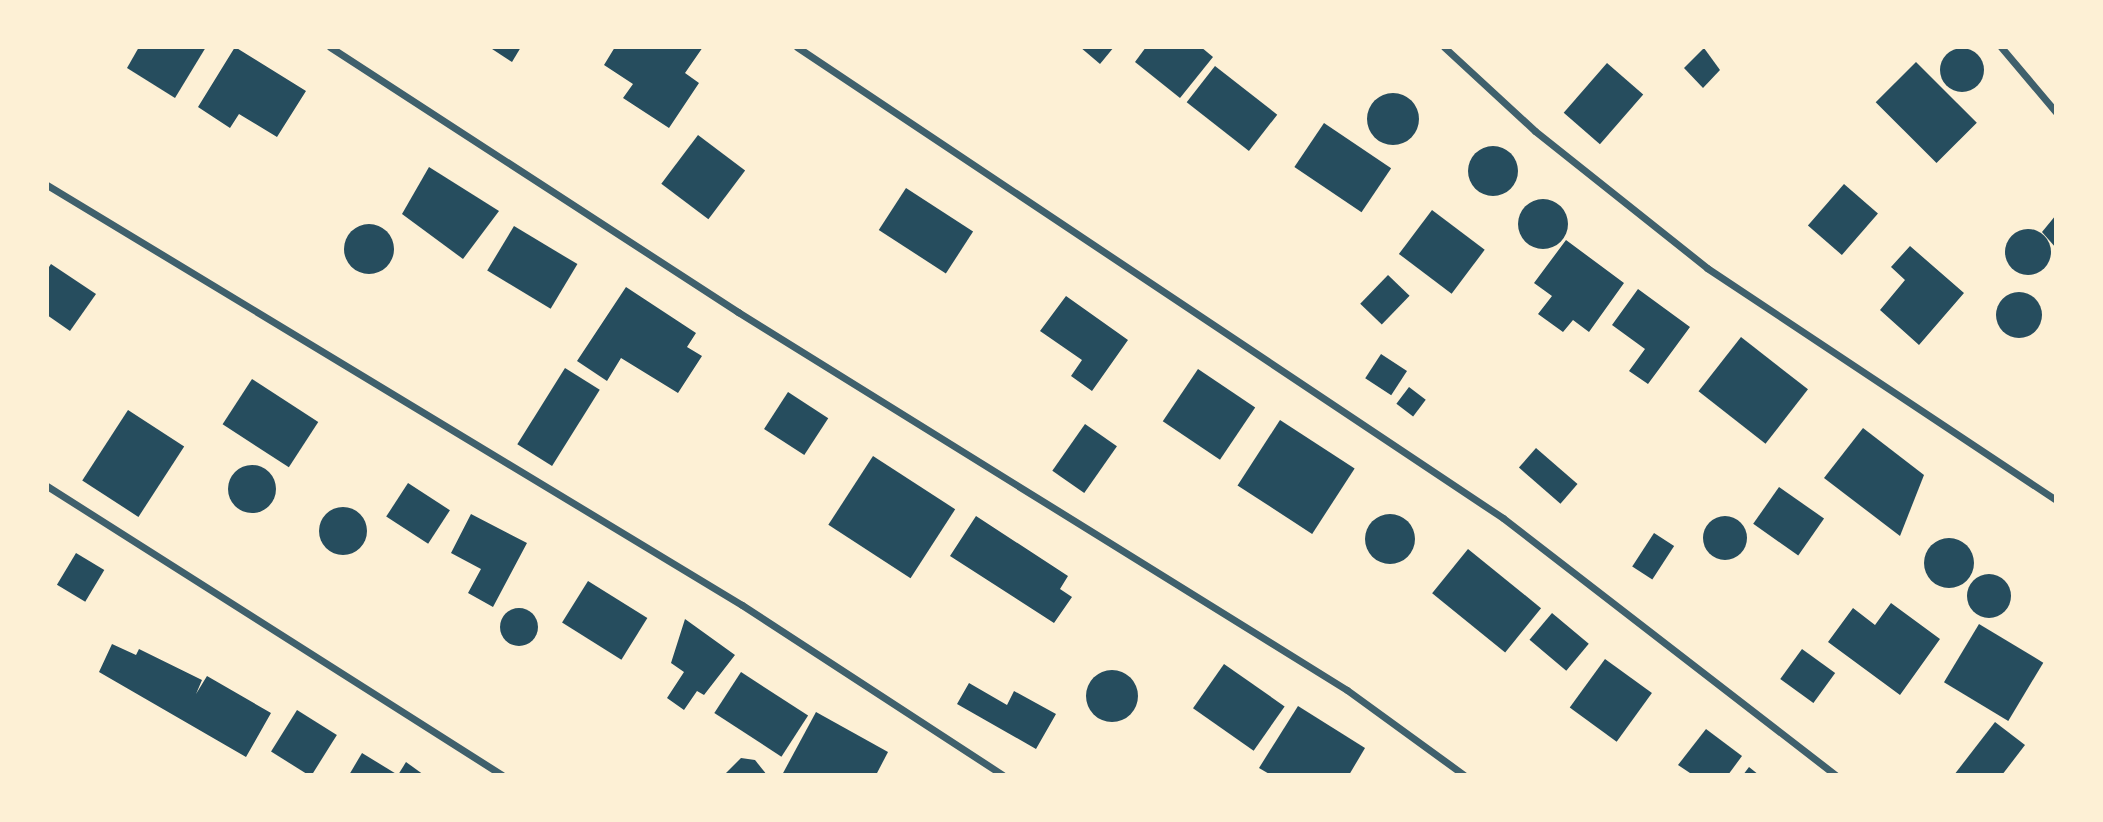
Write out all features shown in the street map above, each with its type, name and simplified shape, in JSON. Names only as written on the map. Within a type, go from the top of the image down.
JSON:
[{"type":"street","points":[[330,47],[738,312],[1347,690],[1464,775]]},
{"type":"street","points":[[797,47],[1503,518],[1836,775]]},
{"type":"street","points":[[1444,47],[1535,131],[1707,268],[2056,500]]},
{"type":"street","points":[[2001,47],[2056,112]]},
{"type":"street","points":[[47,185],[730,598],[1003,775]]},
{"type":"street","points":[[47,486],[502,775]]},
{"type":"building","points":[[139,47],[206,47],[175,98],[127,68]]},
{"type":"building","points":[[235,47],[306,91],[277,137],[239,114],[230,128],[198,107]]},
{"type":"building","points":[[489,47],[521,47],[512,62]]},
{"type":"building","points":[[615,47],[703,47],[685,73],[699,83],[669,128],[623,98],[633,84],[604,65]]},
{"type":"building","points":[[1080,47],[1114,47],[1100,64]]},
{"type":"building","points":[[1146,47],[1201,47],[1213,57],[1180,98],[1135,62]]},
{"type":"building","points":[[1704,48],[1720,70],[1703,88],[1684,68]]},
{"type":"building","points":[[1962,48],[1977,55],[1984,70],[1977,85],[1962,92],[1947,85],[1940,70],[1947,55]]},
{"type":"building","points":[[1916,62],[1977,123],[1937,163],[1876,102]]},
{"type":"building","points":[[1607,63],[1643,94],[1600,144],[1564,113]]},
{"type":"building","points":[[1215,66],[1277,115],[1249,151],[1187,102]]},
{"type":"building","points":[[1393,93],[1403,95],[1411,101],[1417,109],[1417,129],[1411,137],[1403,143],[1393,145],[1383,143],[1375,137],[1369,129],[1367,119],[1369,109],[1375,101],[1383,95]]},
{"type":"building","points":[[1324,123],[1391,168],[1362,212],[1294,167]]},
{"type":"building","points":[[698,135],[745,171],[708,219],[661,184]]},
{"type":"building","points":[[1493,146],[1511,153],[1518,171],[1511,189],[1493,196],[1475,189],[1468,171],[1475,153]]},
{"type":"building","points":[[429,167],[499,211],[463,259],[402,214]]},
{"type":"building","points":[[1844,184],[1878,214],[1842,255],[1808,226]]},
{"type":"building","points":[[906,188],[973,232],[946,274],[879,230]]},
{"type":"building","points":[[1543,199],[1561,206],[1568,224],[1561,242],[1543,249],[1525,242],[1518,224],[1525,206]]},
{"type":"building","points":[[1432,210],[1485,250],[1452,294],[1399,254]]},
{"type":"building","points":[[2056,215],[2056,248],[2042,232]]},
{"type":"building","points":[[369,224],[387,231],[394,249],[387,267],[369,274],[351,267],[344,249],[351,231]]},
{"type":"building","points":[[514,226],[577,264],[551,309],[487,271]]},
{"type":"building","points":[[2028,229],[2044,236],[2051,252],[2044,268],[2028,275],[2012,268],[2005,252],[2012,236]]},
{"type":"building","points":[[1566,240],[1624,283],[1589,332],[1573,320],[1563,332],[1538,314],[1552,296],[1534,283]]},
{"type":"building","points":[[1910,246],[1964,293],[1919,345],[1880,310],[1905,280],[1891,267]]},
{"type":"building","points":[[51,264],[96,294],[70,331],[47,315],[47,270]]},
{"type":"building","points":[[1388,275],[1410,296],[1382,325],[1360,304]]},
{"type":"building","points":[[626,287],[696,333],[687,347],[702,356],[678,393],[621,358],[607,381],[577,361]]},
{"type":"building","points":[[1638,289],[1690,327],[1648,384],[1629,371],[1645,349],[1612,325]]},
{"type":"building","points":[[2019,292],[2035,299],[2042,315],[2035,331],[2019,338],[2003,331],[1996,315],[2003,299]]},
{"type":"building","points":[[1066,296],[1128,340],[1092,391],[1071,376],[1082,360],[1040,331]]},
{"type":"building","points":[[1741,337],[1808,389],[1766,444],[1699,391]]},
{"type":"building","points":[[1381,354],[1407,371],[1391,395],[1365,378]]},
{"type":"building","points":[[565,368],[600,390],[552,466],[517,444]]},
{"type":"building","points":[[1198,369],[1255,408],[1220,460],[1163,421]]},
{"type":"building","points":[[252,379],[318,422],[289,467],[223,424]]},
{"type":"building","points":[[1409,387],[1426,400],[1413,416],[1396,404]]},
{"type":"building","points":[[788,392],[828,418],[804,455],[764,429]]},
{"type":"building","points":[[128,410],[184,446],[138,517],[82,480]]},
{"type":"building","points":[[1280,420],[1355,468],[1312,534],[1238,485]]},
{"type":"building","points":[[1085,424],[1117,446],[1084,493],[1052,471]]},
{"type":"building","points":[[1863,428],[1924,475],[1900,536],[1824,478]]},
{"type":"building","points":[[1536,448],[1578,484],[1560,504],[1519,468]]},
{"type":"building","points":[[873,456],[955,509],[911,578],[828,525]]},
{"type":"building","points":[[252,465],[261,466],[269,472],[275,480],[275,498],[269,506],[261,512],[252,513],[243,512],[235,506],[229,498],[228,489],[229,480],[235,472],[243,466]]},
{"type":"building","points":[[408,483],[450,510],[428,544],[386,517]]},
{"type":"building","points":[[1779,487],[1824,519],[1798,555],[1753,524]]},
{"type":"building","points":[[343,507],[360,514],[367,531],[360,548],[343,555],[326,548],[319,531],[326,514]]},
{"type":"building","points":[[471,514],[527,543],[493,607],[468,593],[481,569],[451,553]]},
{"type":"building","points":[[1390,514],[1407,522],[1415,539],[1407,556],[1390,564],[1373,556],[1365,539],[1373,522]]},
{"type":"building","points":[[976,516],[1068,576],[1060,589],[1072,597],[1054,623],[950,556]]},
{"type":"building","points":[[1725,516],[1741,522],[1747,538],[1741,554],[1725,560],[1709,554],[1703,538],[1709,522]]},
{"type":"building","points":[[1654,533],[1674,546],[1652,580],[1632,567]]},
{"type":"building","points":[[1939,539],[1959,539],[1973,553],[1973,573],[1959,587],[1939,587],[1925,573],[1925,553]]},
{"type":"building","points":[[1468,549],[1541,608],[1505,652],[1432,593]]},
{"type":"building","points":[[76,553],[104,570],[85,602],[57,585]]},
{"type":"building","points":[[1989,574],[2004,581],[2011,596],[2004,611],[1989,618],[1974,611],[1967,596],[1974,581]]},
{"type":"building","points":[[588,581],[647,618],[621,660],[562,623]]},
{"type":"building","points":[[1891,603],[1940,639],[1900,695],[1828,642],[1853,608],[1875,625]]},
{"type":"building","points":[[519,608],[533,613],[538,627],[533,641],[519,646],[505,641],[500,627],[505,613]]},
{"type":"building","points":[[1552,613],[1589,644],[1566,671],[1530,640]]},
{"type":"building","points":[[685,619],[735,655],[704,695],[697,691],[684,710],[667,698],[684,672],[671,663]]},
{"type":"building","points":[[1979,624],[2043,663],[2008,721],[1944,682]]},
{"type":"building","points":[[112,644],[136,655],[139,649],[202,680],[196,694],[207,676],[271,713],[246,757],[99,672]]},
{"type":"building","points":[[1802,649],[1835,673],[1813,703],[1780,679]]},
{"type":"building","points":[[1605,659],[1652,693],[1617,742],[1570,708]]},
{"type":"building","points":[[1224,664],[1285,706],[1254,751],[1193,708]]},
{"type":"building","points":[[1112,670],[1122,672],[1130,678],[1136,686],[1136,706],[1130,714],[1122,720],[1112,722],[1102,720],[1094,714],[1088,706],[1086,696],[1088,686],[1094,678],[1102,672]]},
{"type":"building","points":[[741,672],[808,716],[781,757],[714,713]]},
{"type":"building","points":[[969,683],[1007,705],[1014,691],[1056,714],[1036,749],[957,704]]},
{"type":"building","points":[[1298,706],[1365,748],[1349,775],[1271,775],[1259,768]]},
{"type":"building","points":[[297,710],[337,735],[312,775],[271,752]]},
{"type":"building","points":[[816,712],[888,752],[876,775],[782,775]]},
{"type":"building","points":[[1995,722],[2025,745],[2002,775],[1954,775]]},
{"type":"building","points":[[1706,729],[1742,756],[1728,775],[1693,775],[1678,765]]},
{"type":"building","points":[[362,753],[398,775],[349,775]]},
{"type":"building","points":[[741,758],[755,760],[767,775],[724,775]]},
{"type":"building","points":[[406,762],[424,775],[398,775]]},
{"type":"building","points":[[1749,767],[1759,775],[1743,775]]}]
